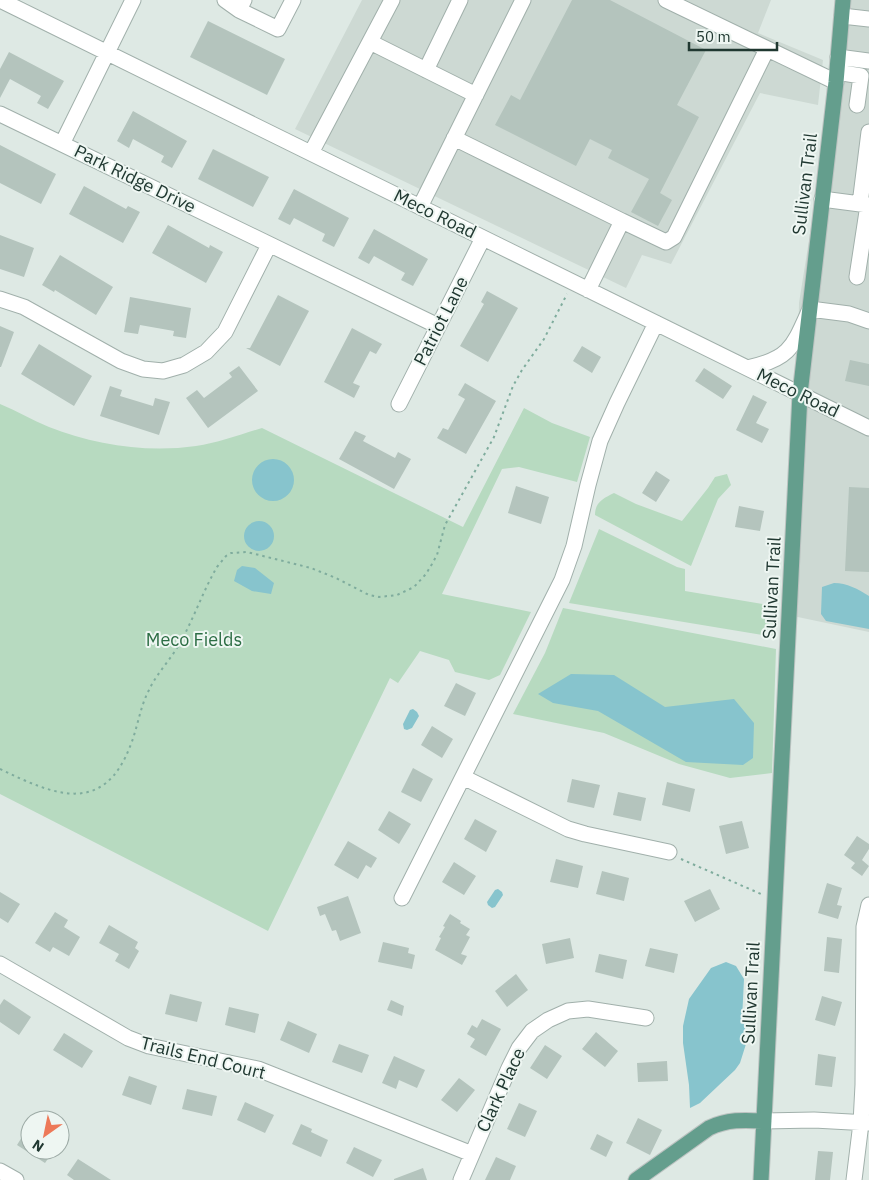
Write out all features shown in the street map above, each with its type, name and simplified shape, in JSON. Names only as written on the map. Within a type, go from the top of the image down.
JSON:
[{"type":"main road","name":"Sullivan Trail","points":[[761,1180],[800,394],[837,77],[843,0]]},
{"type":"main road","points":[[636,1180],[715,1125],[734,1120],[764,1121]]},
{"type":"street","name":"Meco Road","points":[[0,0],[869,427]]},
{"type":"street","points":[[62,144],[133,0]]},
{"type":"street","points":[[225,0],[242,5],[278,29],[292,0]]},
{"type":"street","points":[[312,154],[392,0]]},
{"type":"street","points":[[426,70],[460,0]]},
{"type":"street","points":[[420,207],[523,0]]},
{"type":"street","points":[[666,0],[767,49],[837,77],[860,76],[857,105]]},
{"type":"street","points":[[842,16],[869,20]]},
{"type":"street","points":[[370,42],[476,95]]},
{"type":"street","points":[[454,138],[666,242],[674,237],[767,49]]},
{"type":"street","points":[[838,57],[869,61]]},
{"type":"street","name":"Park Ridge Drive","points":[[0,114],[438,326]]},
{"type":"street","points":[[857,277],[866,205],[869,132]]},
{"type":"street","points":[[822,199],[866,205]]},
{"type":"street","points":[[588,290],[622,221]]},
{"type":"street","name":"Patriot Lane","points":[[399,404],[483,238]]},
{"type":"street","points":[[0,299],[24,307],[120,361],[143,369],[163,371],[184,365],[206,352],[225,332],[269,245]]},
{"type":"street","points":[[747,368],[768,364],[784,355],[795,342],[810,309],[849,314],[869,321]]},
{"type":"street","points":[[402,898],[562,580],[574,546],[600,441],[616,403],[656,324]]},
{"type":"street","points":[[463,777],[568,829],[669,852]]},
{"type":"street","points":[[854,1180],[865,1123],[864,927],[869,906]]},
{"type":"street","name":"Trails End Court","points":[[0,964],[128,1038],[149,1046],[258,1069],[472,1154]]},
{"type":"street","name":"Clark Place","points":[[461,1180],[514,1056],[524,1040],[539,1025],[568,1011],[588,1009],[646,1018]]},
{"type":"street","points":[[764,1121],[814,1120],[865,1123]]},
{"type":"street","points":[[0,1171],[16,1180]]},
{"type":"path","points":[[0,769],[44,789],[64,794],[93,790],[109,781],[116,774],[127,754],[149,690],[179,645],[214,572],[231,553],[247,552],[296,564],[329,575],[369,595],[378,597],[398,595],[414,587],[432,564],[445,525],[494,437],[513,386],[544,339],[573,282]]},
{"type":"path","points":[[669,852],[690,864],[775,900]]},
{"type":"shaded area","points":[[362,0],[771,0],[758,33],[823,60],[818,105],[760,93],[671,264],[642,255],[626,288],[295,129]]},
{"type":"shaded area","points":[[847,0],[869,0],[869,632],[793,616],[799,303]]},
{"type":"green space","name":"Meco Fields","points":[[0,404],[43,424],[84,439],[140,448],[159,449],[204,445],[262,428],[463,527],[524,408],[552,423],[590,437],[577,482],[519,467],[502,469],[442,594],[531,612],[500,675],[489,680],[455,672],[449,660],[420,651],[398,683],[390,678],[268,931],[0,794]]},
{"type":"green space","points":[[727,474],[731,485],[718,499],[691,566],[595,515],[598,504],[614,493],[636,504],[682,521],[715,477]]},
{"type":"green space","points":[[599,529],[677,567],[685,569],[685,591],[775,606],[774,637],[569,603]]},
{"type":"green space","points":[[563,608],[776,649],[772,773],[730,778],[679,764],[604,733],[513,714],[545,653]]},
{"type":"water","points":[[273,459],[288,465],[294,480],[288,495],[273,501],[258,495],[252,480],[258,465]]},
{"type":"water","points":[[259,521],[270,525],[274,536],[270,547],[259,551],[248,547],[244,536],[248,525]]},
{"type":"water","points":[[242,566],[255,568],[274,583],[271,594],[252,591],[234,581],[237,570]]},
{"type":"water","points":[[834,583],[852,587],[869,596],[869,629],[826,621],[821,614],[822,587]]},
{"type":"water","points":[[571,674],[614,675],[665,707],[734,699],[754,723],[753,758],[743,765],[686,762],[598,711],[553,703],[538,694]]},
{"type":"water","points":[[413,709],[419,716],[412,728],[404,729],[403,724],[410,710]]},
{"type":"water","points":[[498,889],[503,895],[495,907],[492,908],[487,902],[495,890]]},
{"type":"water","points":[[726,962],[736,966],[744,979],[742,1020],[745,1027],[746,1044],[740,1063],[735,1070],[700,1103],[690,1108],[683,1043],[683,1026],[689,999],[711,968]]},
{"type":"building","points":[[572,0],[610,0],[706,50],[677,105],[699,117],[660,193],[672,200],[658,226],[631,212],[649,179],[608,158],[612,150],[590,139],[576,166],[495,125],[511,95],[520,100]]},
{"type":"building","points":[[208,21],[285,59],[267,95],[190,57]]},
{"type":"building","points":[[9,52],[64,81],[48,109],[37,103],[41,96],[10,79],[0,98],[0,69]]},
{"type":"building","points":[[133,111],[187,141],[172,168],[161,162],[164,156],[133,139],[129,148],[117,141]]},
{"type":"building","points":[[0,145],[56,174],[41,204],[0,183]]},
{"type":"building","points":[[213,149],[269,177],[253,207],[198,179]]},
{"type":"building","points":[[84,186],[126,209],[128,206],[140,212],[123,243],[69,214]]},
{"type":"building","points":[[294,189],[349,218],[334,247],[322,241],[325,234],[294,218],[290,225],[278,219]]},
{"type":"building","points":[[168,225],[209,248],[210,245],[223,252],[206,283],[152,253]]},
{"type":"building","points":[[374,229],[428,259],[413,286],[401,280],[405,273],[374,256],[369,264],[358,258]]},
{"type":"building","points":[[0,235],[34,248],[24,277],[0,269]]},
{"type":"building","points":[[60,255],[113,287],[96,315],[55,290],[54,292],[42,285]]},
{"type":"building","points":[[487,291],[518,308],[488,362],[460,346],[484,304],[481,302]]},
{"type":"building","points":[[278,295],[309,311],[280,366],[246,348],[250,348]]},
{"type":"building","points":[[130,297],[191,308],[186,338],[173,336],[174,331],[140,325],[138,334],[124,332]]},
{"type":"building","points":[[0,326],[14,332],[1,367],[0,367]]},
{"type":"building","points":[[352,328],[382,344],[376,354],[370,351],[353,383],[360,386],[354,398],[324,382]]},
{"type":"building","points":[[39,344],[92,376],[74,406],[21,374]]},
{"type":"building","points":[[582,346],[601,357],[592,373],[573,361]]},
{"type":"building","points":[[850,360],[869,364],[869,386],[845,381]]},
{"type":"building","points":[[239,366],[258,391],[208,428],[186,398],[197,390],[204,398],[232,377],[229,373]]},
{"type":"building","points":[[704,368],[732,386],[723,399],[695,381]]},
{"type":"building","points":[[465,383],[496,401],[466,454],[437,438],[443,428],[448,430],[465,399],[458,395]]},
{"type":"building","points":[[110,386],[122,390],[120,396],[153,406],[155,398],[170,402],[159,435],[100,416]]},
{"type":"building","points":[[753,395],[767,402],[756,423],[769,429],[762,443],[736,430]]},
{"type":"building","points":[[355,431],[366,436],[363,441],[395,458],[398,452],[411,459],[394,489],[339,459]]},
{"type":"building","points":[[656,471],[670,480],[656,502],[642,493]]},
{"type":"building","points":[[516,486],[549,497],[541,524],[508,513]]},
{"type":"building","points":[[849,487],[869,488],[869,572],[845,571]]},
{"type":"building","points":[[739,506],[764,511],[760,531],[735,527]]},
{"type":"building","points":[[456,683],[476,693],[465,716],[444,706]]},
{"type":"building","points":[[432,726],[453,739],[442,758],[421,745]]},
{"type":"building","points":[[413,768],[433,779],[421,802],[401,792]]},
{"type":"building","points":[[572,779],[600,785],[594,808],[567,802]]},
{"type":"building","points":[[667,782],[695,789],[690,812],[662,805]]},
{"type":"building","points":[[618,792],[646,798],[641,821],[613,815]]},
{"type":"building","points":[[389,811],[411,824],[399,844],[378,830]]},
{"type":"building","points":[[475,819],[497,831],[486,852],[464,839]]},
{"type":"building","points":[[742,821],[749,848],[726,854],[719,826]]},
{"type":"building","points":[[857,836],[869,844],[869,849],[862,860],[869,866],[862,876],[851,868],[855,863],[844,855]]},
{"type":"building","points":[[348,841],[377,858],[371,868],[366,865],[358,879],[334,865]]},
{"type":"building","points":[[556,859],[583,866],[578,888],[550,882]]},
{"type":"building","points":[[454,862],[476,876],[464,895],[442,882]]},
{"type":"building","points":[[602,871],[629,878],[624,901],[596,894]]},
{"type":"building","points":[[827,883],[842,888],[837,905],[842,906],[838,919],[818,913]]},
{"type":"building","points":[[710,889],[720,909],[695,922],[684,901]]},
{"type":"building","points":[[0,892],[20,904],[8,923],[0,918]]},
{"type":"building","points":[[348,896],[361,933],[340,941],[336,930],[332,931],[325,914],[320,916],[317,907]]},
{"type":"building","points":[[55,912],[68,920],[64,927],[80,937],[69,956],[53,947],[50,952],[35,943]]},
{"type":"building","points":[[450,914],[470,929],[466,935],[470,937],[461,954],[467,956],[462,965],[435,950],[441,938],[439,937],[445,927],[443,926]]},
{"type":"building","points":[[109,925],[138,942],[135,948],[139,951],[129,969],[115,961],[119,954],[99,943]]},
{"type":"building","points":[[827,937],[842,939],[839,973],[824,971]]},
{"type":"building","points":[[570,938],[574,958],[546,964],[542,944]]},
{"type":"building","points":[[383,942],[409,948],[408,953],[415,955],[412,969],[378,962]]},
{"type":"building","points":[[650,948],[678,954],[674,973],[645,966]]},
{"type":"building","points":[[599,954],[627,960],[623,979],[595,972]]},
{"type":"building","points":[[516,974],[528,990],[507,1007],[495,991]]},
{"type":"building","points":[[170,994],[202,1002],[197,1022],[165,1014]]},
{"type":"building","points":[[822,996],[842,1002],[835,1026],[815,1020]]},
{"type":"building","points":[[4,999],[31,1017],[19,1035],[0,1022],[0,1005]]},
{"type":"building","points":[[391,1000],[404,1006],[402,1016],[387,1010]]},
{"type":"building","points":[[229,1007],[259,1014],[255,1033],[225,1025]]},
{"type":"building","points":[[482,1019],[501,1029],[486,1056],[470,1047],[475,1039],[467,1034],[472,1025],[477,1028]]},
{"type":"building","points":[[288,1021],[317,1034],[309,1053],[280,1040]]},
{"type":"building","points":[[596,1032],[618,1051],[605,1067],[582,1049]]},
{"type":"building","points":[[64,1033],[93,1051],[82,1068],[53,1050]]},
{"type":"building","points":[[339,1044],[369,1055],[362,1073],[332,1062]]},
{"type":"building","points":[[545,1045],[562,1056],[547,1079],[530,1068]]},
{"type":"building","points":[[818,1054],[836,1057],[832,1087],[815,1085]]},
{"type":"building","points":[[394,1056],[425,1070],[417,1088],[399,1080],[396,1089],[382,1083]]},
{"type":"building","points":[[667,1061],[668,1081],[638,1082],[637,1063]]},
{"type":"building","points":[[129,1076],[157,1086],[151,1105],[122,1095]]},
{"type":"building","points":[[459,1078],[475,1090],[457,1112],[441,1100]]},
{"type":"building","points":[[187,1089],[217,1096],[212,1116],[182,1109]]},
{"type":"building","points":[[245,1102],[274,1115],[265,1133],[237,1120]]},
{"type":"building","points":[[519,1103],[537,1111],[525,1137],[507,1129]]},
{"type":"building","points":[[638,1118],[662,1130],[650,1155],[626,1143]]},
{"type":"building","points":[[301,1124],[312,1129],[311,1132],[328,1140],[321,1157],[292,1144]]},
{"type":"building","points":[[597,1134],[613,1142],[606,1157],[590,1149]]},
{"type":"building","points":[[354,1147],[382,1160],[373,1177],[346,1163]]},
{"type":"building","points":[[818,1151],[833,1152],[830,1180],[815,1180]]},
{"type":"building","points":[[496,1157],[516,1166],[510,1180],[485,1180]]},
{"type":"building","points":[[78,1159],[111,1180],[74,1180],[67,1175]]},
{"type":"building","points":[[423,1168],[427,1180],[394,1180],[394,1179]]}]
